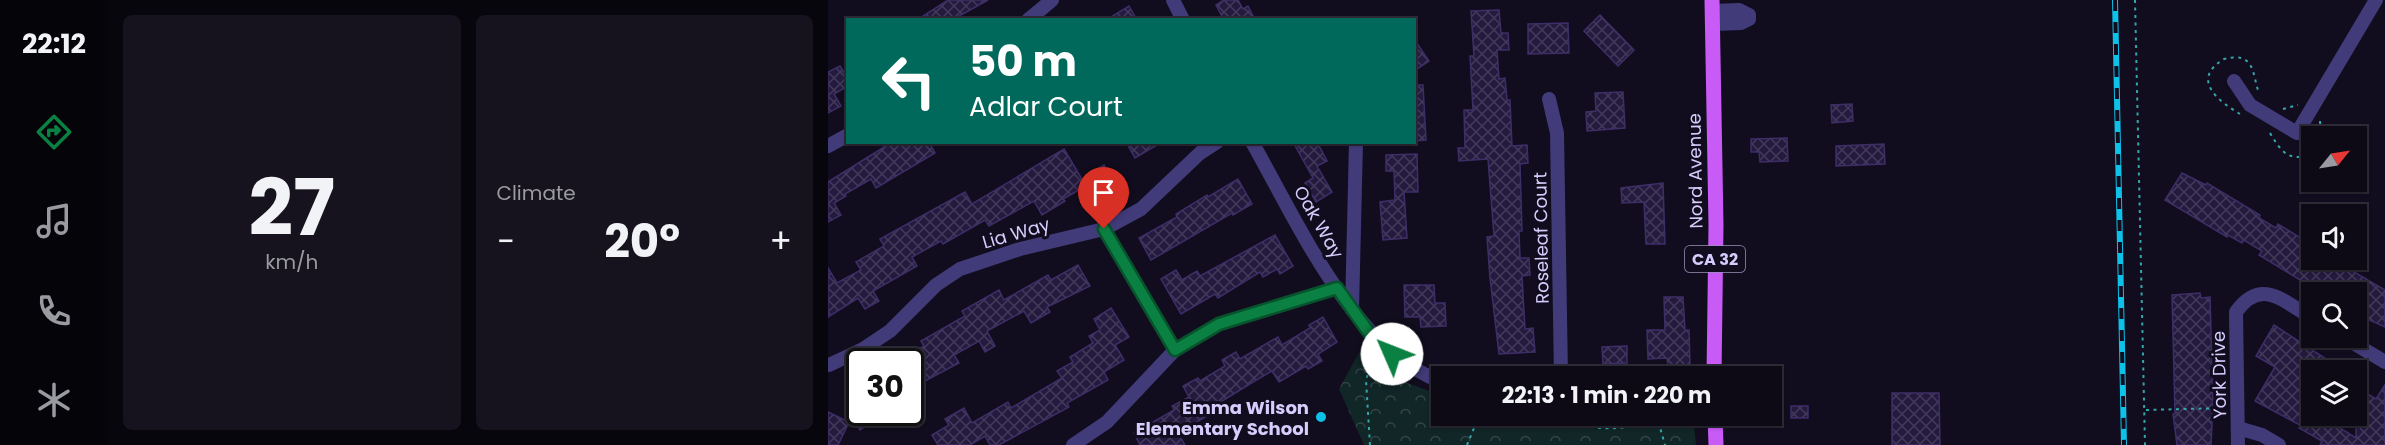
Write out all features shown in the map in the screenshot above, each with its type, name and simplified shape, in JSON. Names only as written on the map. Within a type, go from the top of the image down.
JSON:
[{"type":"main road","name":"Nord Avenue","points":[[1712,12],[1716,225],[1714,366]]},
{"type":"main road","points":[[1715,426],[1716,445]]},
{"type":"street","points":[[1030,18],[1052,0]]},
{"type":"street","points":[[1173,0],[1182,18]]},
{"type":"street","points":[[2234,81],[2250,105],[2297,133],[2376,0]]},
{"type":"street","points":[[1712,12],[1741,23],[1744,11]]},
{"type":"street","name":"Roseleaf Court","points":[[1549,99],[1557,134],[1561,366]]},
{"type":"street","points":[[828,146],[846,136]]},
{"type":"street","name":"Lia Way","points":[[829,366],[863,349],[890,331],[936,285],[960,269],[1020,249],[1104,229],[1141,209],[1200,153],[1214,144]]},
{"type":"street","name":"Oak Way","points":[[1253,144],[1337,288],[1370,334],[1392,354],[1431,378]]},
{"type":"street","points":[[1352,310],[1356,144]]},
{"type":"street","points":[[1104,229],[1175,350]]},
{"type":"street","points":[[1073,445],[1107,422],[1175,350],[1219,324],[1337,288]]},
{"type":"street","name":"York Drive","points":[[2238,445],[2236,312],[2245,299],[2258,293],[2271,294],[2301,312]]},
{"type":"street","points":[[2362,348],[2385,362]]},
{"type":"street","points":[[2238,428],[2262,435],[2279,445]]},
{"type":"path","points":[[2135,0],[2145,445]]},
{"type":"path","points":[[2246,118],[2213,95],[2209,79],[2216,65],[2233,57],[2247,63],[2254,70],[2257,89],[2264,99]]},
{"type":"path","points":[[2276,106],[2282,109],[2300,104]]},
{"type":"path","points":[[2266,130],[2280,151],[2288,156],[2301,157]]},
{"type":"path","points":[[1370,445],[1366,380],[1373,358]]},
{"type":"path","points":[[2144,410],[2236,407]]},
{"type":"path","points":[[1467,445],[1475,426]]},
{"type":"path","points":[[1595,426],[1603,428],[1631,426]]},
{"type":"path","points":[[1660,426],[1665,445]]},
{"type":"green space","points":[[1361,349],[1407,383],[1431,391],[1431,426],[1694,426],[1696,445],[1364,445],[1339,389]]},
{"type":"building","points":[[948,0],[988,0],[959,16],[960,18],[920,18]]},
{"type":"building","points":[[1224,0],[1238,0],[1243,9],[1248,6],[1254,18],[1223,18],[1216,5]]},
{"type":"building","points":[[1129,6],[1136,18],[1109,18]]},
{"type":"building","points":[[1499,10],[1501,33],[1508,33],[1509,50],[1497,50],[1499,79],[1505,78],[1507,100],[1510,100],[1512,146],[1527,145],[1528,163],[1520,164],[1522,231],[1519,231],[1520,258],[1529,258],[1530,275],[1522,276],[1525,329],[1533,328],[1535,352],[1499,354],[1487,237],[1494,236],[1488,159],[1459,161],[1458,148],[1465,148],[1464,110],[1473,110],[1470,56],[1474,56],[1471,11]]},
{"type":"building","points":[[1600,15],[1634,50],[1618,66],[1584,31]]},
{"type":"building","points":[[1568,23],[1569,53],[1528,54],[1528,24]]},
{"type":"building","points":[[1416,42],[1429,61],[1416,70]]},
{"type":"building","points":[[840,66],[846,76],[846,87],[834,94],[841,106],[828,113],[828,72]]},
{"type":"building","points":[[1416,85],[1423,85],[1426,140],[1416,141]]},
{"type":"building","points":[[1623,92],[1625,128],[1587,131],[1586,112],[1596,111],[1595,93]]},
{"type":"building","points":[[1852,104],[1853,121],[1832,123],[1831,105]]},
{"type":"building","points":[[1787,138],[1788,161],[1760,162],[1759,152],[1751,152],[1751,139]]},
{"type":"building","points":[[889,144],[905,144],[906,146],[930,144],[935,153],[876,188],[871,179],[845,194],[846,196],[834,203],[841,215],[828,222],[828,182]]},
{"type":"building","points":[[1127,144],[1159,144],[1135,158]]},
{"type":"building","points":[[1294,144],[1318,144],[1327,161],[1317,166],[1332,192],[1316,202],[1305,183],[1313,178]]},
{"type":"building","points":[[1884,144],[1885,164],[1836,166],[1836,146]]},
{"type":"building","points":[[1064,149],[1086,186],[1063,199],[1065,201],[1042,215],[1034,201],[989,226],[985,220],[943,244],[941,241],[912,257],[917,266],[873,291],[879,301],[865,309],[858,298],[828,317],[828,268],[837,283],[861,270],[856,262],[884,246],[880,239],[965,192],[972,204]]},
{"type":"building","points":[[1417,154],[1418,192],[1404,192],[1407,238],[1383,240],[1380,202],[1395,200],[1394,171],[1386,171],[1386,155]]},
{"type":"building","points":[[1104,165],[1115,182],[1096,193],[1086,176]]},
{"type":"building","points":[[2182,173],[2206,185],[2207,183],[2260,215],[2259,218],[2276,228],[2278,224],[2301,238],[2301,270],[2351,270],[2385,290],[2385,327],[2367,319],[2367,282],[2304,282],[2259,255],[2262,251],[2244,240],[2242,243],[2228,235],[2227,237],[2165,200]]},
{"type":"building","points":[[1238,179],[1252,204],[1233,215],[1232,213],[1151,260],[1139,238],[1177,217],[1176,214],[1207,195],[1208,197]]},
{"type":"building","points":[[1663,183],[1665,244],[1646,244],[1644,202],[1622,203],[1621,188]]},
{"type":"building","points":[[1275,235],[1293,266],[1280,274],[1277,269],[1263,277],[1260,272],[1218,298],[1215,294],[1181,314],[1161,279],[1176,270],[1182,280],[1197,271],[1200,276]]},
{"type":"building","points":[[1078,265],[1090,286],[1047,307],[1050,312],[1031,323],[1024,311],[987,331],[995,346],[985,352],[979,341],[954,355],[959,363],[924,382],[924,348],[920,348],[924,346],[921,341],[965,316],[962,311],[999,290],[1004,300],[1048,275],[1051,280]]},
{"type":"building","points":[[1404,285],[1434,285],[1435,303],[1445,303],[1446,326],[1421,327],[1420,317],[1405,317]]},
{"type":"building","points":[[2200,293],[2201,298],[2210,297],[2213,402],[2211,445],[2177,445],[2173,414],[2175,414],[2172,295]]},
{"type":"building","points":[[1664,297],[1683,297],[1685,330],[1689,330],[1690,365],[1668,366],[1667,358],[1648,359],[1647,330],[1665,330]]},
{"type":"building","points":[[1111,308],[1129,337],[1115,345],[1124,360],[1104,372],[1108,380],[1067,403],[1069,407],[999,445],[990,445],[985,436],[970,445],[938,445],[932,435],[949,425],[945,419],[964,408],[972,423],[1008,402],[1011,408],[1062,378],[1057,371],[1073,362],[1070,357],[1093,343],[1089,336],[1100,330],[1094,319]]},
{"type":"building","points":[[1323,317],[1337,342],[1318,354],[1322,361],[1308,369],[1306,366],[1279,382],[1272,371],[1253,382],[1214,406],[1217,410],[1178,433],[1185,445],[1140,445],[1134,433],[1174,410],[1172,406],[1189,397],[1183,386],[1198,378],[1200,381],[1225,366],[1222,360],[1236,352],[1240,359],[1278,337],[1282,345]]},
{"type":"building","points":[[2274,325],[2301,343],[2301,348],[2309,348],[2328,360],[2301,360],[2301,426],[2337,426],[2356,438],[2356,426],[2367,426],[2367,394],[2376,399],[2385,385],[2385,445],[2320,445],[2322,441],[2299,428],[2300,425],[2255,401],[2275,367],[2256,356]]},
{"type":"building","points":[[1627,346],[1627,363],[1603,364],[1602,347]]},
{"type":"building","points":[[1892,393],[1939,393],[1940,445],[1892,445]]},
{"type":"building","points":[[1791,406],[1808,406],[1808,418],[1791,418]]},
{"type":"building","points":[[828,412],[846,421],[847,426],[838,445],[828,445]]},
{"type":"railway","points":[[2115,0],[2124,445]]},
{"type":"place","name":"Emma Wilson Elementary School","points":[[1321,417]]},
{"type":"route","points":[[1104,229],[1175,350],[1219,324],[1337,288],[1370,334],[1392,354]]}]
